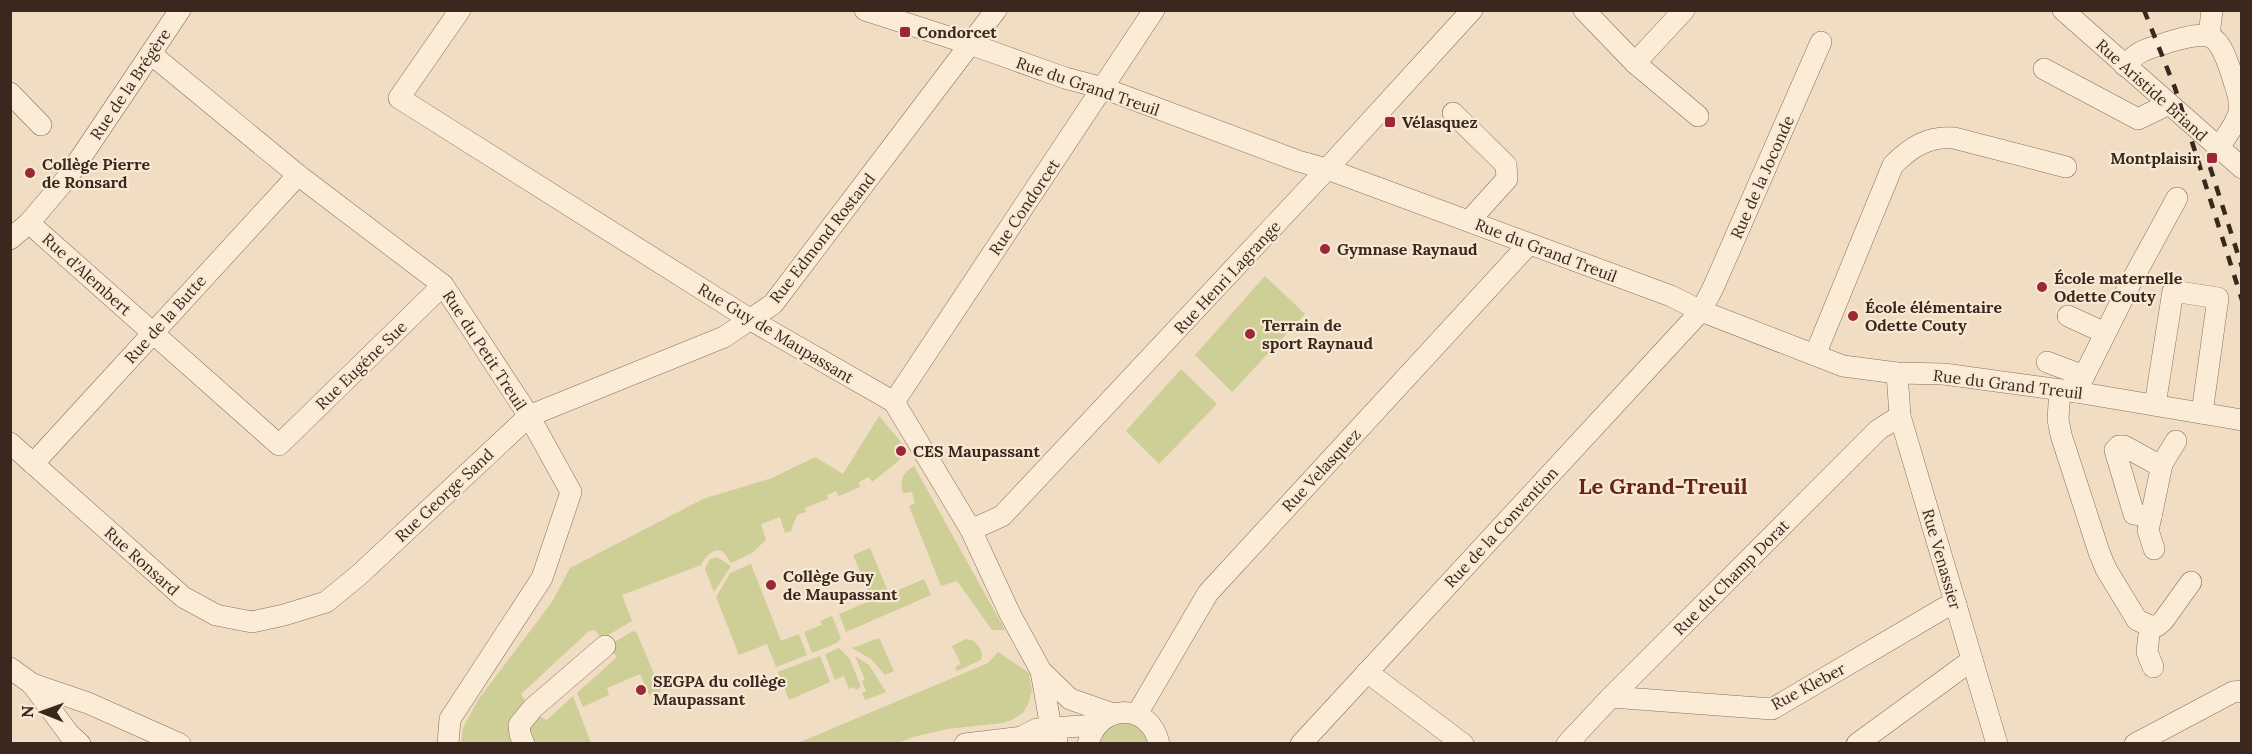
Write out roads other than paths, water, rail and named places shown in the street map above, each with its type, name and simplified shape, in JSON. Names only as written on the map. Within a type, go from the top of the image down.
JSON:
[{"type":"street","name":"Rue de la Brégère","points":[[10,239],[29,223],[67,178],[180,10]]},
{"type":"street","name":"Rue Guy de Maupassant","points":[[460,10],[399,98],[751,320],[894,402],[971,530],[1011,616],[1041,671],[1099,727]]},
{"type":"street","name":"Rue du Grand Treuil","points":[[865,10],[1065,78],[1103,88],[1298,161],[1469,221],[1671,296],[1843,366],[1897,373],[1944,374],[2073,386],[2155,405],[2241,420]]},
{"type":"street","name":"Rue Condorcet","points":[[894,402],[1154,10]]},
{"type":"street","name":"Rue Henri Lagrange","points":[[971,530],[1002,516],[1327,170],[1473,10]]},
{"type":"street","points":[[1584,10],[1635,63],[1698,116]]},
{"type":"street","points":[[1635,63],[1684,10]]},
{"type":"street","name":"Rue Aristide Briand","points":[[2063,10],[2241,168]]},
{"type":"street","points":[[2209,36],[2212,10]]},
{"type":"street","name":"Rue Edmond Rostand","points":[[529,416],[724,337],[773,304],[992,13]]},
{"type":"street","points":[[2125,66],[2136,53],[2192,35],[2209,36],[2218,41],[2224,49],[2239,98],[2239,110],[2235,124],[2219,148]]},
{"type":"street","name":"Rue de la Joconde","points":[[1701,310],[1713,288],[1821,42]]},
{"type":"street","name":"Rue du Petit Treuil","points":[[151,54],[298,175],[443,285],[529,416],[571,492],[542,578],[450,718],[448,744]]},
{"type":"street","points":[[2044,69],[2138,119],[2169,104]]},
{"type":"street","points":[[10,93],[41,125]]},
{"type":"street","points":[[1453,113],[1506,165],[1507,179],[1469,221]]},
{"type":"street","points":[[1815,355],[1893,165],[1910,148],[1941,137],[1954,138],[2066,167]]},
{"type":"street","name":"Rue de la Butte","points":[[33,464],[298,175]]},
{"type":"street","points":[[2177,198],[2105,333],[2073,386],[2058,419],[2061,435],[2099,552],[2106,569],[2137,620],[2150,626],[2157,626],[2191,582]]},
{"type":"street","name":"Rue d'Alembert","points":[[29,223],[279,445]]},
{"type":"street","name":"Rue Velasquez","points":[[1137,714],[1208,593],[1528,244]]},
{"type":"street","name":"Rue Eugéne Sue","points":[[279,445],[443,285]]},
{"type":"street","points":[[2155,405],[2173,291],[2218,298],[2202,413]]},
{"type":"street","name":"Rue de la Convention","points":[[1301,744],[1701,310]]},
{"type":"street","points":[[2068,316],[2105,333]]},
{"type":"street","points":[[2047,362],[2073,386]]},
{"type":"street","name":"Rue Venassier","points":[[1897,373],[1900,416],[1997,744]]},
{"type":"street","name":"Rue George Sand","points":[[359,575],[529,416]]},
{"type":"street","name":"Rue du Champ Dorat","points":[[1567,744],[1611,697],[1878,430],[1900,416]]},
{"type":"street","points":[[2154,549],[2148,530],[2162,464],[2176,441]]},
{"type":"street","name":"Rue Ronsard","points":[[10,443],[183,597],[216,615],[252,622],[284,615],[326,602],[359,575]]},
{"type":"street","points":[[2151,518],[2134,514],[2115,450],[2119,446],[2124,446],[2153,462],[2162,464]]},
{"type":"street","name":"Rue Kleber","points":[[1611,697],[1772,709],[1944,608],[1956,605]]},
{"type":"street","points":[[2150,626],[2147,652],[2153,667]]},
{"type":"street","points":[[524,744],[519,725],[534,708],[605,646]]},
{"type":"street","points":[[1857,744],[1972,660]]},
{"type":"street","points":[[10,668],[32,684],[88,703],[154,739],[180,744]]},
{"type":"street","name":"Rue Guy de Maupassant","points":[[1041,671],[1054,738]]},
{"type":"street","points":[[1022,737],[1037,706],[1041,671]]},
{"type":"street","points":[[1367,672],[1463,744]]},
{"type":"street","points":[[32,684],[72,740]]},
{"type":"street","points":[[2135,744],[2233,692],[2241,691]]},
{"type":"street","points":[[72,740],[77,717],[88,703]]},
{"type":"street","points":[[965,744],[1022,737],[1037,729],[1054,738],[1099,727],[1125,712],[1137,714],[1153,727],[1160,744]]},
{"type":"railway","points":[[2144,10],[2175,88],[2242,300]]},
{"type":"railway","points":[[2210,167],[2242,267]]},
{"type":"place","name":"Condorcet","points":[[905,32]]},
{"type":"place","name":"Vélasquez","points":[[1390,122]]},
{"type":"place","name":"Montplaisir","points":[[2212,158]]},
{"type":"place","name":"Collège Pierre de Ronsard","points":[[30,173]]},
{"type":"place","name":"Gymnase Raynaud","points":[[1325,249]]},
{"type":"place","name":"École maternelle Odette Couty","points":[[2042,287]]},
{"type":"place","name":"École élémentaire Odette Couty","points":[[1853,316]]},
{"type":"place","name":"Terrain de sport Raynaud","points":[[1250,334]]},
{"type":"place","name":"CES Maupassant","points":[[901,451]]},
{"type":"place","name":"Collège Guy de Maupassant","points":[[771,585]]},
{"type":"place","name":"SEGPA du collège Maupassant","points":[[641,690]]},
{"type":"district","name":"Le Grand-Treuil","points":[[1663,486]]}]
